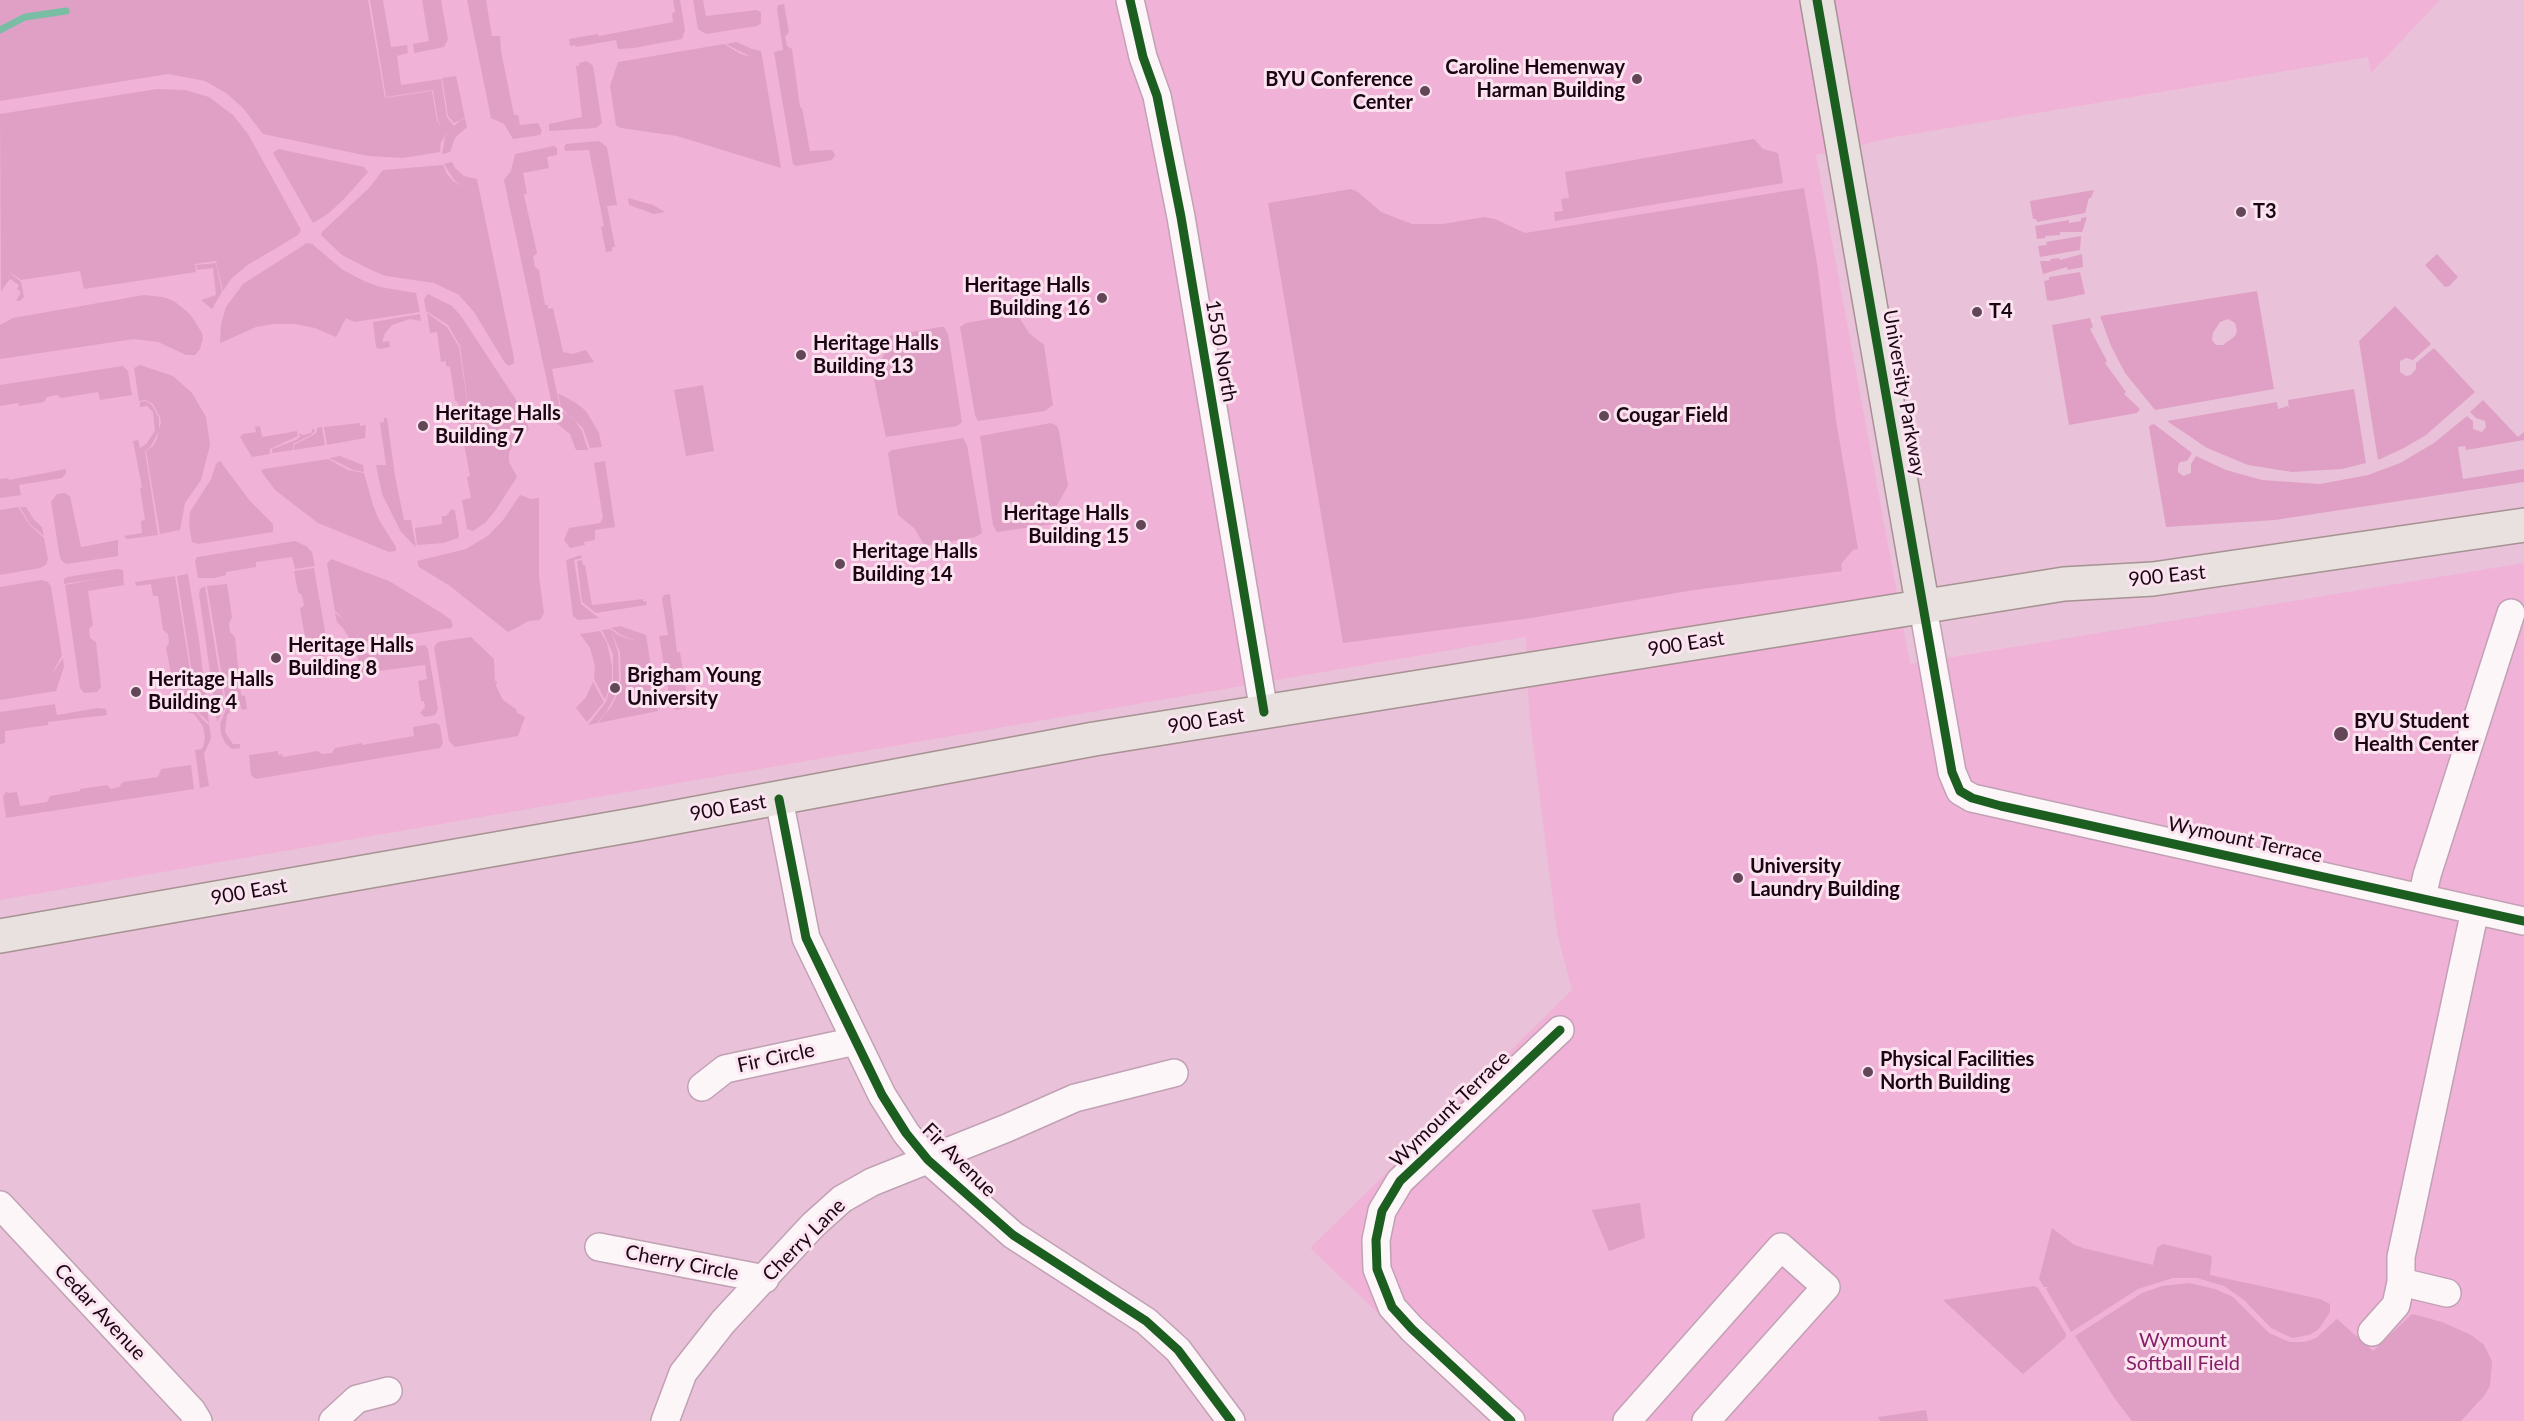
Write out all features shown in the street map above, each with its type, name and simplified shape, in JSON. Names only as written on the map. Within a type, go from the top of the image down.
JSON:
[{"type":"main road","name":"University Parkway","points":[[1817,0],[1923,608]]},
{"type":"main road","name":"900 East","points":[[0,936],[779,799],[1095,739],[2064,584],[2153,579],[2524,525]]},
{"type":"street","name":"1550 North","points":[[1130,0],[1143,57],[1157,96],[1180,217],[1264,712]]},
{"type":"street","name":"University Parkway","points":[[1923,608],[1952,772],[1960,791]]},
{"type":"street","points":[[2422,898],[2427,874],[2511,613]]},
{"type":"street","name":"Wymount Terrace","points":[[1960,791],[1982,801],[2524,921]]},
{"type":"street","name":"Fir Avenue","points":[[779,799],[806,938],[882,1095],[906,1133],[928,1160],[1013,1235],[1146,1321],[1178,1350],[1231,1421]]},
{"type":"street","points":[[2372,1332],[2396,1305],[2402,1282],[2401,1257],[2475,910]]},
{"type":"street","name":"Wymount Terrace","points":[[1511,1421],[1412,1329],[1392,1307],[1377,1269],[1376,1240],[1382,1211],[1400,1181],[1560,1030]]},
{"type":"street","name":"Fir Circle","points":[[702,1087],[725,1069],[856,1041]]},
{"type":"street","name":"Cherry Lane","points":[[665,1421],[683,1373],[723,1322],[813,1225],[842,1198],[872,1182],[1075,1098],[1174,1073]]},
{"type":"street","name":"Cedar Avenue","points":[[0,1205],[192,1411],[198,1421]]},
{"type":"street","name":"Cherry Circle","points":[[599,1247],[765,1279]]},
{"type":"street","points":[[1626,1421],[1781,1247],[1826,1287],[1706,1421]]},
{"type":"street","points":[[2402,1282],[2447,1293]]},
{"type":"street","points":[[333,1421],[357,1399],[388,1391]]},
{"type":"shaded area","name":"Brigham Young University","points":[[0,0],[2440,0],[2371,73],[2368,57],[1895,137],[1816,155],[1910,664],[2524,563],[2524,1421],[1491,1421],[1310,1248],[1572,990],[1557,933],[1529,712],[1526,637],[0,900]]},
{"type":"green space","points":[[0,0],[368,0],[385,98],[432,91],[437,121],[442,127],[438,121],[433,90],[386,97],[370,0],[383,0],[391,47],[407,45],[408,53],[397,56],[401,85],[441,79],[447,117],[454,126],[465,119],[467,127],[455,138],[450,152],[442,154],[445,137],[449,130],[441,142],[440,152],[403,158],[368,156],[263,134],[243,108],[226,93],[205,81],[168,74],[0,101]]},
{"type":"green space","points":[[422,0],[441,0],[448,39],[444,47],[414,53],[413,44],[429,41]]},
{"type":"green space","points":[[467,0],[486,0],[492,36],[500,36],[514,115],[518,115],[520,125],[538,123],[542,131],[540,135],[513,139],[504,124],[491,118]]},
{"type":"green space","points":[[673,0],[680,0],[685,30],[682,39],[618,49],[616,40],[570,46],[569,39],[598,34],[599,36],[673,22],[672,13],[675,12]]},
{"type":"green space","points":[[693,0],[703,0],[706,16],[756,10],[761,12],[761,23],[757,26],[706,34],[698,29]]},
{"type":"green space","points":[[784,4],[789,32],[785,37],[787,46],[792,49],[800,107],[810,151],[832,150],[835,155],[832,160],[796,166],[793,164],[774,52],[783,50],[777,9],[778,5]]},
{"type":"green space","points":[[737,42],[761,51],[781,168],[677,136],[621,128],[616,125],[610,86],[618,62],[724,44],[751,57],[726,44]]},
{"type":"green space","points":[[587,61],[593,66],[602,123],[596,128],[549,131],[549,124],[582,117],[576,66]]},
{"type":"green space","points":[[456,76],[465,118],[454,123],[448,116],[442,78]]},
{"type":"green space","points":[[157,89],[185,90],[209,97],[233,115],[248,134],[301,230],[298,235],[246,266],[231,279],[223,291],[216,261],[195,264],[196,272],[84,289],[80,271],[21,280],[8,271],[21,282],[24,297],[16,301],[21,292],[17,289],[19,285],[10,279],[1,291],[0,114]]},
{"type":"green space","points":[[1754,139],[1763,149],[1778,153],[1783,183],[1555,221],[1554,212],[1563,211],[1561,199],[1569,198],[1565,172]]},
{"type":"green space","points":[[599,141],[607,147],[617,205],[607,206],[615,247],[612,247],[612,251],[606,252],[601,227],[604,226],[589,150],[565,151],[564,147],[566,144]]},
{"type":"green space","points":[[554,146],[557,148],[557,155],[547,157],[549,168],[523,173],[527,193],[524,195],[537,253],[533,257],[535,267],[539,270],[545,305],[548,305],[548,309],[553,308],[563,352],[572,354],[586,350],[594,362],[552,369],[560,408],[552,405],[504,180],[511,171],[515,154]]},
{"type":"green space","points":[[278,149],[364,167],[368,172],[329,213],[313,223],[273,153]]},
{"type":"green space","points":[[452,162],[464,176],[477,179],[514,358],[514,363],[509,366],[474,312],[459,295],[434,283],[386,276],[373,271],[342,255],[321,235],[369,188],[383,170],[443,165],[453,181],[463,186],[454,180],[444,164]]},
{"type":"green space","name":"Cougar Field","points":[[1804,188],[1818,270],[1836,420],[1858,549],[1853,550],[1841,564],[1842,571],[1694,590],[1531,618],[1343,643],[1268,203],[1351,189],[1358,192],[1381,212],[1412,224],[1443,224],[1484,217],[1495,219],[1525,233]]},
{"type":"green space","points":[[2094,190],[2085,213],[2037,222],[2033,219],[2030,201]]},
{"type":"green space","points":[[628,198],[653,205],[665,212],[654,214],[629,205]]},
{"type":"green space","points":[[2087,217],[2082,232],[2060,232],[2060,235],[2037,239],[2035,226],[2069,220],[2069,223],[2081,221],[2081,218]]},
{"type":"green space","points":[[2081,236],[2080,250],[2040,257],[2038,246],[2047,245],[2046,242]]},
{"type":"green space","points":[[307,243],[312,244],[343,270],[364,281],[380,287],[416,293],[420,312],[354,322],[346,318],[336,337],[315,328],[294,324],[274,324],[256,327],[220,343],[221,324],[226,307],[243,284]]},
{"type":"green space","points":[[2082,254],[2083,267],[2068,270],[2067,267],[2043,274],[2040,261],[2059,258],[2060,260]]},
{"type":"green space","points":[[2437,254],[2458,277],[2449,286],[2445,287],[2425,265]]},
{"type":"green space","points":[[216,263],[222,292],[212,309],[201,300],[216,295],[213,268],[197,270],[196,265]]},
{"type":"green space","points":[[2080,272],[2085,294],[2047,300],[2044,281],[2049,280],[2049,277]]},
{"type":"green space","points":[[2257,291],[2274,389],[2155,410],[2125,373],[2111,346],[2100,316]],"holes":[[[2228,319],[2235,323],[2237,331],[2235,336],[2223,345],[2216,345],[2212,340],[2213,333],[2220,322]]]},
{"type":"green space","points":[[428,294],[452,306],[461,316],[524,412],[526,417],[522,419],[526,418],[529,430],[516,438],[509,453],[509,462],[517,477],[495,511],[486,522],[473,531],[467,529],[462,500],[471,498],[467,477],[470,476],[464,444],[461,444],[458,418],[461,413],[459,404],[455,400],[450,367],[446,366],[446,361],[441,362],[437,332],[430,333],[427,313],[447,327],[459,347],[471,427],[460,346],[448,325],[426,311],[424,299]]},
{"type":"green space","points":[[144,295],[174,301],[190,314],[202,333],[203,339],[195,355],[186,355],[158,342],[134,339],[0,359],[0,325],[13,318]]},
{"type":"green space","points":[[2395,306],[2431,344],[2413,360],[2406,358],[2400,361],[2400,372],[2406,376],[2411,375],[2416,369],[2416,363],[2434,348],[2475,392],[2426,435],[2378,460],[2359,341]]},
{"type":"green space","points":[[420,314],[421,321],[410,319],[392,325],[385,333],[382,342],[389,341],[390,347],[379,349],[376,347],[373,322]]},
{"type":"green space","points":[[1017,314],[1029,333],[1044,345],[1053,405],[1045,411],[978,421],[975,415],[960,327],[966,323]]},
{"type":"green space","points":[[2090,318],[2093,327],[2090,329],[2107,361],[2105,363],[2126,392],[2124,394],[2140,409],[2137,413],[2069,425],[2052,325]]},
{"type":"green space","points":[[944,327],[948,334],[962,422],[957,426],[886,437],[873,375],[887,349],[889,336]]},
{"type":"green space","points":[[140,365],[173,376],[192,393],[206,417],[210,445],[201,480],[185,503],[180,530],[160,534],[146,451],[153,446],[159,431],[151,446],[145,451],[158,535],[127,539],[124,536],[142,533],[141,521],[145,520],[140,488],[142,487],[133,441],[138,440],[140,448],[146,444],[155,431],[153,412],[147,406],[140,407],[140,402],[146,401],[152,405],[159,418],[159,429],[161,423],[160,417],[153,404],[146,400],[139,401],[134,368]]},
{"type":"green space","points":[[123,366],[128,371],[132,395],[100,400],[98,392],[61,398],[57,395],[47,397],[44,402],[0,406],[0,385]]},
{"type":"green space","points":[[703,385],[714,451],[686,456],[674,390]]},
{"type":"green space","points":[[2354,389],[2366,463],[2342,469],[2292,472],[2248,465],[2207,448],[2167,421],[2277,402],[2278,409],[2288,406],[2289,410],[2288,400]]},
{"type":"green space","points":[[558,393],[586,411],[599,433],[602,447],[590,448],[583,428],[561,408]]},
{"type":"green space","points":[[2483,400],[2518,437],[2524,432],[2524,440],[2466,450],[2465,446],[2458,447],[2463,479],[2524,469],[2524,482],[2275,520],[2166,527],[2149,427],[2151,425],[2154,424],[2192,453],[2187,461],[2180,462],[2178,466],[2178,472],[2183,476],[2191,473],[2191,464],[2196,456],[2226,470],[2262,480],[2320,484],[2368,475],[2400,463],[2434,443],[2467,416],[2473,421],[2473,429],[2482,432],[2486,427],[2485,421],[2476,418],[2470,412]]},
{"type":"green space","points":[[552,407],[567,414],[576,422],[582,431],[588,450],[576,450],[570,434],[554,421]]},
{"type":"green space","points":[[384,418],[387,418],[404,520],[411,520],[416,547],[401,532],[382,494],[376,465],[386,465],[380,423],[384,422]]},
{"type":"green space","points":[[360,423],[360,426],[366,425],[365,438],[327,445],[324,427]]},
{"type":"green space","points":[[1051,423],[1057,426],[1059,431],[1068,486],[1057,505],[1053,524],[997,532],[993,525],[980,436]]},
{"type":"green space","points":[[260,426],[262,437],[297,431],[298,436],[270,449],[270,454],[252,457],[240,437],[243,434],[256,432],[255,427]]},
{"type":"green space","points":[[322,427],[325,445],[294,450],[294,445],[313,435],[317,432],[317,428]]},
{"type":"green space","points":[[313,428],[315,431],[311,435],[293,444],[293,450],[272,453],[272,449],[296,440],[300,437],[299,433],[303,435],[311,433]]},
{"type":"green space","points":[[963,438],[967,445],[982,533],[975,537],[925,546],[914,528],[898,515],[888,453],[892,450]]},
{"type":"green space","points":[[340,456],[363,465],[364,472],[353,470],[329,458]]},
{"type":"green space","points":[[328,459],[348,470],[364,473],[379,520],[396,547],[396,551],[389,552],[318,523],[275,490],[261,471]]},
{"type":"green space","points":[[220,461],[250,501],[273,524],[273,532],[198,544],[192,542],[189,525],[190,512],[211,479],[216,464]]},
{"type":"green space","points":[[605,461],[615,527],[595,530],[595,540],[570,548],[564,540],[569,528],[600,523],[603,518],[594,463]]},
{"type":"green space","points":[[66,469],[62,478],[19,485],[21,495],[0,498],[0,479],[8,478],[9,480]]},
{"type":"green space","points":[[64,493],[70,496],[81,547],[118,540],[118,556],[67,564],[63,562],[60,558],[51,502],[57,494]]},
{"type":"green space","points":[[520,495],[531,499],[539,498],[539,576],[544,613],[540,620],[529,621],[508,632],[450,586],[419,567],[417,561],[466,549],[489,535],[503,520]]},
{"type":"green space","points":[[18,507],[30,525],[44,538],[48,559],[46,565],[40,568],[0,575],[0,510]]},
{"type":"green space","points":[[20,507],[26,507],[34,520],[42,527],[44,536],[30,524]]},
{"type":"green space","points":[[452,509],[455,511],[458,538],[444,543],[417,545],[415,528],[442,524],[442,516],[446,516]]},
{"type":"green space","points":[[295,541],[312,552],[315,566],[295,569],[292,557],[256,562],[256,567],[226,572],[226,575],[214,578],[198,578],[195,561],[197,557]]},
{"type":"green space","points":[[581,555],[582,558],[574,560],[581,604],[599,618],[578,620],[573,616],[566,560]]},
{"type":"green space","points":[[331,559],[389,581],[440,612],[451,620],[453,625],[451,628],[361,642],[356,634],[360,643],[353,644],[337,622],[335,613],[345,620],[335,611],[327,564]]},
{"type":"green space","points":[[582,560],[585,565],[592,605],[643,599],[644,602],[647,601],[646,605],[596,613],[582,602],[577,561]]},
{"type":"green space","points":[[314,568],[328,649],[323,658],[314,660],[313,654],[310,654],[307,637],[305,637],[300,609],[304,605],[302,595],[298,592],[294,571]]},
{"type":"green space","points":[[117,569],[123,570],[124,585],[88,591],[93,625],[89,629],[90,638],[96,642],[101,687],[97,692],[84,693],[80,688],[65,585],[102,578],[64,584],[64,579]]},
{"type":"green space","points":[[188,574],[209,723],[198,712],[177,576]]},
{"type":"green space","points":[[175,576],[197,713],[209,724],[211,738],[204,754],[209,786],[200,788],[195,750],[203,747],[205,738],[203,726],[194,714],[176,712],[175,706],[177,705],[166,648],[169,643],[168,634],[163,630],[158,596],[153,596],[151,584],[136,586],[135,582]]},
{"type":"green space","points":[[42,580],[48,582],[51,587],[62,655],[52,674],[63,658],[64,667],[56,691],[0,700],[0,587]]},
{"type":"green space","points":[[227,584],[232,617],[229,624],[230,632],[235,637],[241,695],[245,696],[247,709],[242,710],[240,704],[227,715],[225,732],[233,744],[240,744],[240,748],[232,749],[225,743],[221,733],[220,724],[227,707],[207,586]]},
{"type":"green space","points":[[205,586],[225,708],[217,722],[199,594],[200,589]]},
{"type":"green space","points":[[670,594],[677,652],[680,652],[687,696],[711,694],[713,700],[711,703],[676,710],[671,706],[659,636],[668,635],[662,599],[664,595]]},
{"type":"green space","points":[[620,626],[646,635],[658,711],[598,723],[611,707],[617,695],[621,680],[620,652],[611,631],[618,652],[619,680],[616,694],[597,723],[588,725],[606,702],[613,679],[613,654],[602,630],[610,629],[620,636],[637,641],[611,628]]},
{"type":"green space","points":[[600,631],[607,643],[612,666],[612,679],[605,700],[594,679],[595,666],[590,648],[580,634]]},
{"type":"green space","points":[[471,637],[494,659],[496,686],[503,700],[525,717],[518,736],[455,747],[449,741],[434,647],[438,642]]},
{"type":"green space","points":[[425,645],[428,649],[438,709],[435,715],[425,717],[420,713],[425,707],[424,701],[421,701],[418,681],[427,679],[425,665],[317,679],[316,672],[359,665],[357,655]]},
{"type":"green space","points":[[593,682],[604,702],[587,722],[576,708],[586,697]]},
{"type":"green space","points":[[55,704],[57,715],[98,708],[106,709],[107,715],[48,722],[48,725],[5,731],[5,743],[0,744],[0,712]]},
{"type":"green space","points":[[436,723],[440,726],[443,743],[440,748],[256,779],[251,775],[249,755],[278,751],[278,755],[282,754],[283,757],[318,751],[322,754],[332,753],[335,748],[414,736],[413,727]]},
{"type":"green space","points":[[191,765],[194,789],[6,818],[3,796],[7,791],[8,793],[17,792],[20,806],[47,802],[50,796],[80,791],[80,789],[107,785],[111,789],[119,787],[123,782],[158,777],[161,769]]},
{"type":"green space","points":[[1640,1203],[1645,1238],[1609,1251],[1592,1210]]},
{"type":"green space","points":[[2052,1228],[2073,1244],[2083,1248],[2153,1265],[2157,1248],[2163,1244],[2209,1255],[2212,1257],[2210,1275],[2320,1299],[2330,1304],[2330,1312],[2318,1330],[2309,1335],[2292,1338],[2271,1328],[2244,1300],[2224,1286],[2197,1278],[2173,1278],[2138,1289],[2071,1332],[2046,1289],[2048,1287],[2044,1287],[2039,1279]]},
{"type":"green space","name":"Wymount Softball Field","points":[[2189,1283],[2215,1289],[2233,1297],[2269,1333],[2290,1342],[2304,1342],[2316,1338],[2337,1319],[2373,1351],[2412,1314],[2442,1322],[2471,1335],[2484,1345],[2492,1361],[2490,1386],[2461,1421],[2132,1421],[2115,1399],[2075,1336],[2142,1293],[2162,1286]]},
{"type":"green space","points":[[2034,1286],[2038,1288],[2066,1334],[2065,1338],[2023,1374],[1943,1300]]},
{"type":"green space","points":[[1926,1410],[1928,1421],[1880,1421],[1878,1417]]},
{"type":"waterway","points":[[0,30],[25,17],[66,11]]},
{"type":"cycle path","points":[[1130,0],[1143,57],[1157,96],[1181,217],[1264,712]]},
{"type":"cycle path","points":[[1817,0],[1952,772],[1960,791],[1972,798],[2001,806],[2524,921]]},
{"type":"cycle path","points":[[779,799],[806,938],[882,1095],[906,1133],[928,1160],[1013,1235],[1146,1321],[1178,1350],[1231,1421]]},
{"type":"cycle path","points":[[1511,1421],[1412,1329],[1392,1307],[1377,1269],[1376,1240],[1382,1211],[1400,1181],[1560,1030]]},
{"type":"place","name":"Caroline Hemenway Harman Building","points":[[1637,79]]},
{"type":"place","name":"BYU Conference Center","points":[[1425,91]]},
{"type":"place","name":"T3","points":[[2241,212]]},
{"type":"place","name":"Heritage Halls Building 16","points":[[1102,298]]},
{"type":"place","name":"T4","points":[[1977,312]]},
{"type":"place","name":"Heritage Halls Building 13","points":[[801,355]]},
{"type":"place","name":"Cougar Field","points":[[1604,416]]},
{"type":"place","name":"Heritage Halls Building 7","points":[[423,426]]},
{"type":"place","name":"Heritage Halls Building 15","points":[[1141,525]]},
{"type":"place","name":"Heritage Halls Building 14","points":[[840,564]]},
{"type":"place","name":"Heritage Halls Building 8","points":[[276,658]]},
{"type":"place","name":"Brigham Young University","points":[[615,688]]},
{"type":"place","name":"Heritage Halls Building 4","points":[[136,692]]},
{"type":"place","name":"BYU Student Health Center","points":[[2341,734]]},
{"type":"place","name":"University Laundry Building","points":[[1738,878]]},
{"type":"place","name":"Physical Facilities North Building","points":[[1868,1072]]}]
